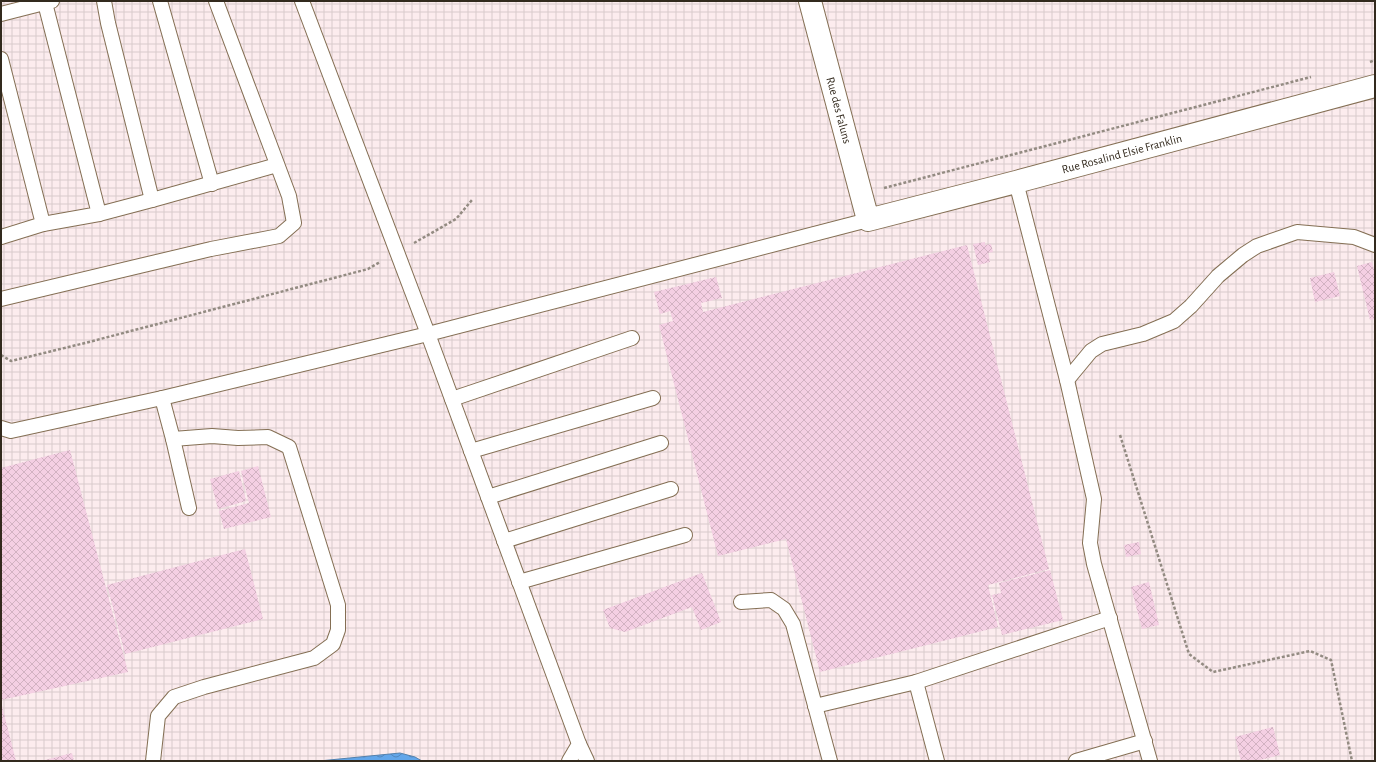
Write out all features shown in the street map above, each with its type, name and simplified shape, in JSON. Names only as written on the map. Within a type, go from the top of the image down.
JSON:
[{"type":"street","name":"Rue des Faluns","points":[[810,1],[868,220]]},
{"type":"street","name":"Rue Rosalind Elsie Franklin","points":[[868,220],[1375,86]]},
{"type":"lane","points":[[104,1],[108,23],[152,200]]},
{"type":"lane","points":[[160,1],[212,184]]},
{"type":"lane","points":[[1,299],[211,249],[279,236],[294,223],[289,196],[216,1]]},
{"type":"lane","points":[[302,1],[428,334],[579,744],[587,761]]},
{"type":"lane","points":[[1,14],[49,2],[99,214]]},
{"type":"lane","points":[[1,59],[43,224]]},
{"type":"lane","points":[[1,237],[43,224],[99,214],[277,165]]},
{"type":"lane","points":[[1016,182],[1067,380],[1094,499],[1090,543],[1094,564],[1150,761]]},
{"type":"lane","points":[[1,428],[11,430],[162,398],[428,334],[868,220]]},
{"type":"lane","points":[[1067,380],[1091,351],[1102,344],[1143,334],[1174,321],[1191,306],[1218,276],[1257,246],[1297,232],[1354,237],[1375,245]]},
{"type":"lane","points":[[452,399],[632,338]]},
{"type":"lane","points":[[162,398],[189,508]]},
{"type":"lane","points":[[471,451],[653,398]]},
{"type":"lane","points":[[153,761],[158,716],[174,697],[204,687],[314,658],[333,644],[338,630],[338,605],[289,447],[268,437],[238,438],[212,436],[173,439]]},
{"type":"lane","points":[[488,497],[661,443]]},
{"type":"lane","points":[[504,541],[671,489]]},
{"type":"lane","points":[[519,582],[685,535]]},
{"type":"lane","points":[[741,602],[771,600],[784,609],[793,624],[830,761]]},
{"type":"lane","points":[[815,706],[916,682],[1110,618]]},
{"type":"lane","points":[[916,682],[937,761]]},
{"type":"lane","points":[[1076,761],[1145,741]]},
{"type":"lane","points":[[569,761],[579,744]]},
{"type":"path","points":[[1367,62],[1375,60]]},
{"type":"path","points":[[881,188],[1313,76]]},
{"type":"path","points":[[1,355],[11,361],[368,269],[456,219],[472,200]]},
{"type":"path","points":[[1120,435],[1189,654],[1213,672],[1310,651],[1331,660],[1352,761]]},
{"type":"shaded area","points":[[1,1],[1375,1],[1375,761],[1,761]]},
{"type":"water","points":[[400,753],[415,757],[422,761],[319,761]]},
{"type":"building","points":[[985,242],[985,245],[991,244],[993,252],[988,253],[990,262],[978,265],[973,244]]},
{"type":"building","points":[[967,245],[1049,569],[988,585],[998,627],[820,672],[786,539],[718,556],[659,325],[673,321],[670,311],[660,314],[654,292],[716,277],[722,298],[701,303],[703,312]]},
{"type":"building","points":[[1372,262],[1375,274],[1375,319],[1370,320],[1357,266]]},
{"type":"building","points":[[1334,272],[1340,296],[1315,302],[1310,278]]},
{"type":"building","points":[[70,450],[128,672],[1,700],[1,468]]},
{"type":"building","points":[[258,466],[271,517],[224,529],[219,511],[249,503],[241,471]]},
{"type":"building","points":[[239,471],[246,501],[218,509],[210,479]]},
{"type":"building","points":[[1139,542],[1141,554],[1126,557],[1124,545]]},
{"type":"building","points":[[245,549],[263,619],[125,654],[107,585]]},
{"type":"building","points":[[1050,570],[1063,620],[1002,635],[992,595],[1001,593],[999,583]]},
{"type":"building","points":[[702,573],[721,622],[701,630],[692,607],[625,632],[610,628],[603,610]]},
{"type":"building","points":[[1149,582],[1159,625],[1142,629],[1131,587]]},
{"type":"building","points":[[2,706],[16,761],[1,761]]},
{"type":"building","points":[[1273,727],[1280,755],[1256,761],[1241,761],[1235,737]]},
{"type":"building","points":[[72,753],[74,761],[45,761],[45,760]]}]
